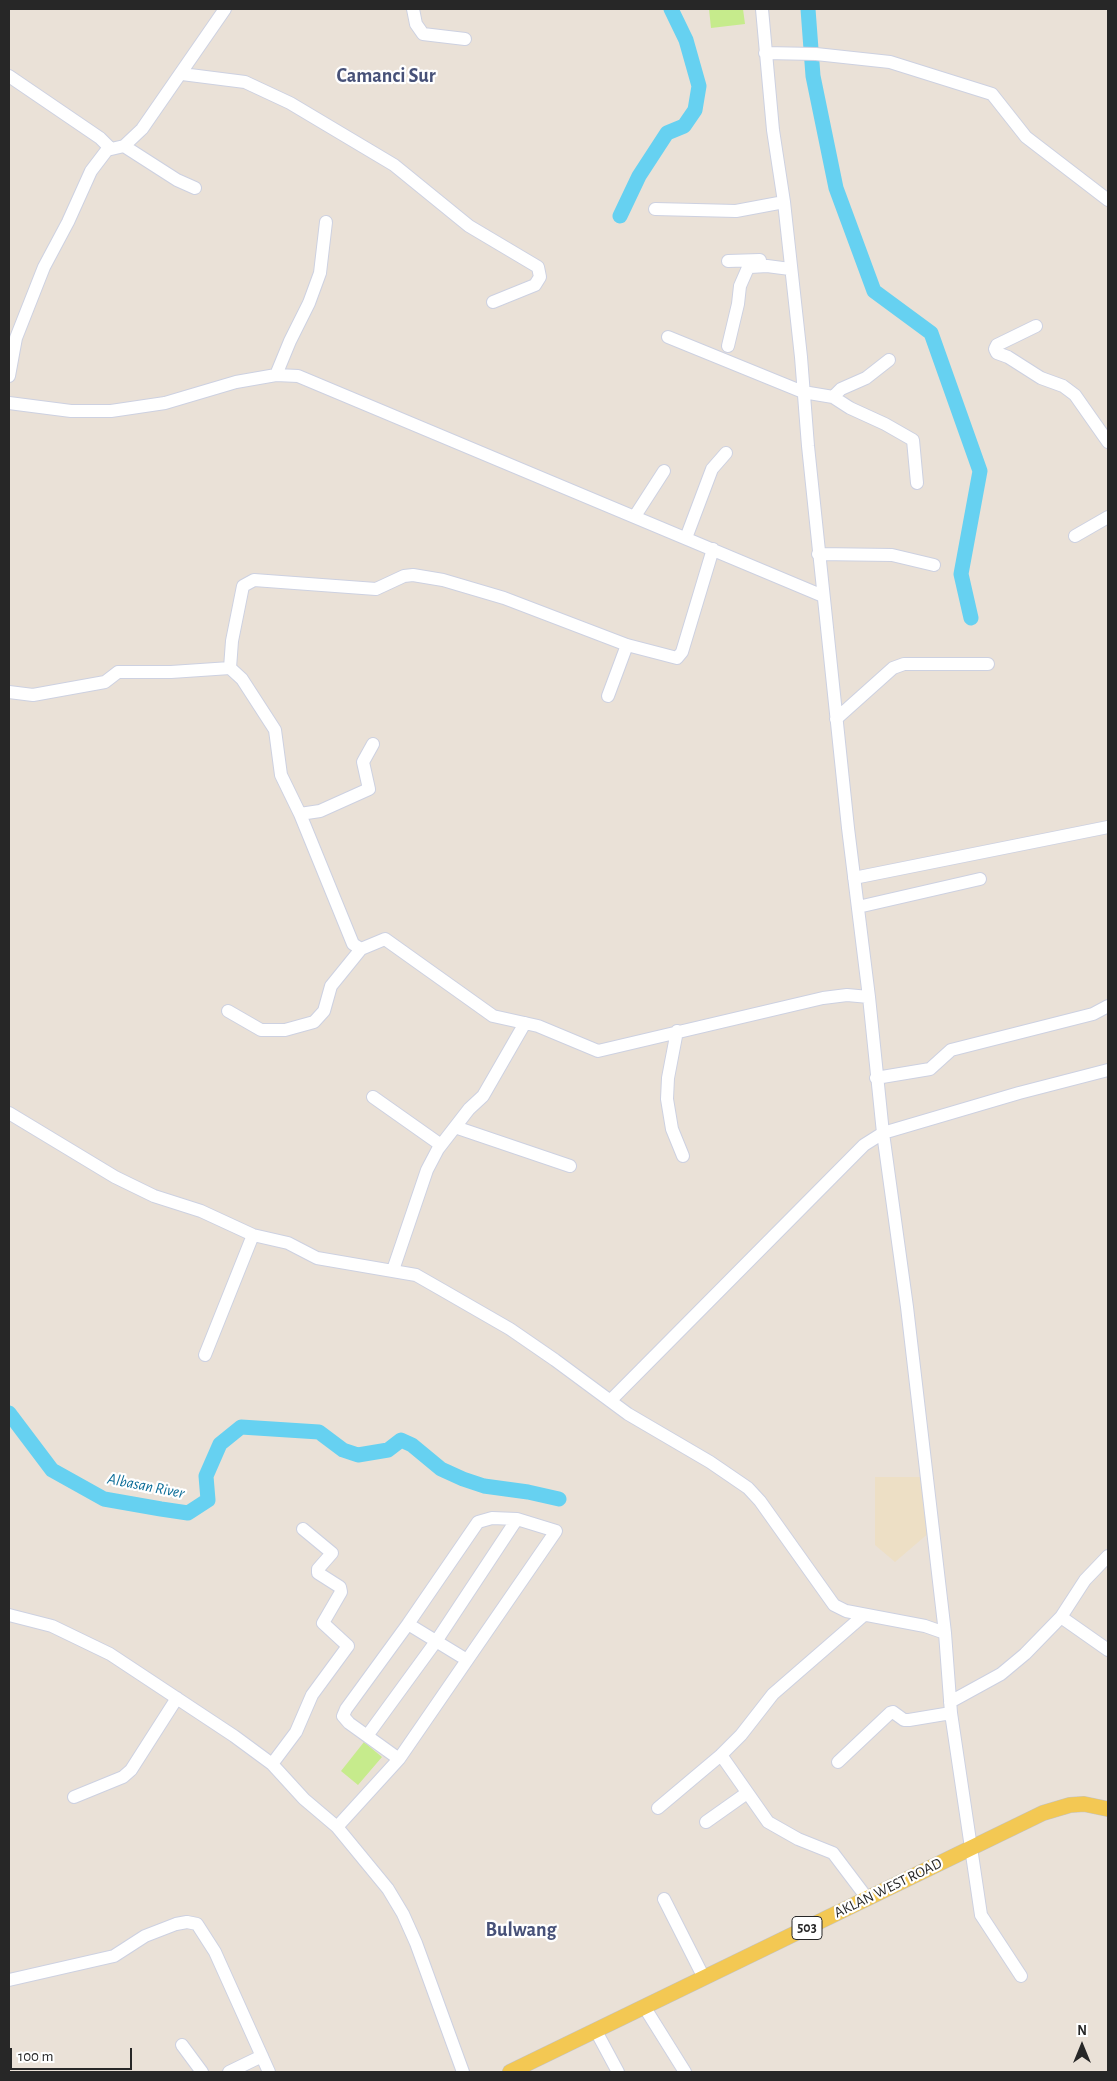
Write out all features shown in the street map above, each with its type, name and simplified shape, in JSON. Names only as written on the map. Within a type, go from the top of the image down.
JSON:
[{"type":"main road","name":"AKLAN WEST ROAD","points":[[510,2072],[645,2008],[971,1847],[1057,1808],[1084,1804],[1108,1809]]},
{"type":"street","points":[[9,376],[16,338],[44,267],[68,222],[91,171],[110,148],[124,146],[142,129],[182,74],[225,9]]},
{"type":"street","points":[[413,9],[416,24],[423,34],[465,39]]},
{"type":"street","points":[[762,9],[773,130],[784,202],[802,357],[803,392],[818,554],[836,719],[869,997],[876,1078],[908,1307],[946,1633],[951,1707],[981,1915],[1021,1976]]},
{"type":"street","points":[[765,53],[816,54],[890,62],[992,94],[1026,137],[1108,200]]},
{"type":"street","points":[[182,74],[244,82],[290,103],[394,165],[469,226],[538,267],[540,277],[535,285],[493,302]]},
{"type":"street","points":[[9,76],[100,138],[110,148]]},
{"type":"street","points":[[124,146],[177,180],[196,188]]},
{"type":"street","points":[[655,209],[727,212],[784,202]]},
{"type":"street","points":[[276,375],[320,274],[326,222]]},
{"type":"street","points":[[728,261],[790,265]]},
{"type":"street","points":[[728,346],[738,304],[740,286],[747,270],[750,267],[790,265]]},
{"type":"street","points":[[1036,326],[997,345],[995,349],[997,353],[1041,378],[1063,386],[1075,395],[1108,442]]},
{"type":"street","points":[[668,337],[803,392],[833,397],[850,408],[885,424],[913,440],[917,483]]},
{"type":"street","points":[[833,397],[841,389],[866,378],[889,360]]},
{"type":"street","points":[[9,403],[71,411],[111,411],[165,403],[236,382],[276,375],[298,376],[823,596]]},
{"type":"street","points":[[686,538],[712,469],[726,453]]},
{"type":"street","points":[[635,516],[664,471]]},
{"type":"street","points":[[1075,536],[1108,517]]},
{"type":"street","points":[[230,668],[232,641],[243,586],[254,580],[376,589],[383,588],[404,576],[425,577],[504,598],[627,645],[672,658],[679,657],[713,549]]},
{"type":"street","points":[[818,554],[892,555],[934,565]]},
{"type":"street","points":[[608,696],[627,645]]},
{"type":"street","points":[[836,719],[893,668],[904,664],[988,664]]},
{"type":"street","points":[[9,692],[33,695],[96,684],[105,682],[118,672],[171,672],[230,668],[242,679],[275,730],[281,775],[300,814],[353,944],[361,949]]},
{"type":"street","points":[[300,814],[320,811],[369,789],[363,762],[373,744]]},
{"type":"street","points":[[854,878],[1108,827]]},
{"type":"street","points":[[858,906],[980,879]]},
{"type":"street","points":[[228,1011],[261,1030],[284,1030],[314,1022],[324,1011],[332,986],[361,949],[385,939],[493,1016],[525,1022],[598,1051],[823,998],[847,995],[869,997]]},
{"type":"street","points":[[876,1078],[930,1070],[951,1050],[1093,1014],[1108,1006]]},
{"type":"street","points":[[392,1270],[427,1170],[441,1145],[483,1096],[525,1022]]},
{"type":"street","points":[[677,1031],[668,1078],[668,1099],[672,1129],[682,1156]]},
{"type":"street","points":[[611,1400],[847,1160],[864,1145],[883,1133],[1019,1093],[1108,1070]]},
{"type":"street","points":[[373,1097],[441,1145]]},
{"type":"street","points":[[9,1113],[116,1177],[154,1196],[201,1211],[254,1235],[288,1243],[317,1258],[416,1275],[503,1325],[611,1400],[628,1414],[748,1488],[776,1523],[834,1605],[846,1612],[925,1626],[946,1633]]},
{"type":"street","points":[[455,1127],[570,1166]]},
{"type":"street","points":[[205,1355],[254,1235]]},
{"type":"street","points":[[337,1827],[398,1759],[556,1531],[517,1520],[492,1518],[478,1522],[408,1624],[346,1709],[344,1716],[349,1723],[398,1759]]},
{"type":"street","points":[[367,1736],[437,1640],[517,1520]]},
{"type":"street","points":[[272,1764],[296,1732],[312,1695],[348,1646],[323,1623],[341,1592],[340,1588],[318,1573],[332,1553],[303,1529]]},
{"type":"street","points":[[838,1762],[890,1713],[893,1712],[904,1720],[909,1720],[951,1707],[1005,1671],[1025,1654],[1061,1617],[1085,1580],[1108,1556]]},
{"type":"street","points":[[9,1615],[52,1626],[110,1654],[272,1764],[304,1799],[337,1827],[388,1889],[403,1914],[416,1943],[463,2072]]},
{"type":"street","points":[[658,1808],[721,1755],[741,1735],[772,1694],[864,1615]]},
{"type":"street","points":[[1061,1617],[1108,1650]]},
{"type":"street","points":[[408,1624],[467,1660]]},
{"type":"street","points":[[74,1797],[123,1777],[131,1770],[177,1698]]},
{"type":"street","points":[[721,1755],[768,1822],[798,1839],[833,1854],[867,1898]]},
{"type":"street","points":[[706,1822],[747,1792]]},
{"type":"street","points":[[664,1899],[704,1978]]},
{"type":"street","points":[[9,1980],[114,1956],[145,1936],[176,1924],[187,1922],[198,1924],[215,1952],[269,2072]]},
{"type":"street","points":[[645,2008],[685,2072]]},
{"type":"street","points":[[596,2031],[618,2072]]},
{"type":"street","points":[[182,2045],[202,2072]]},
{"type":"street","points":[[230,2072],[262,2056]]},
{"type":"shaded area","points":[[875,1477],[925,1477],[930,1532],[895,1562],[875,1545]]},
{"type":"green space","points":[[709,9],[743,9],[745,24],[711,28]]},
{"type":"green space","points":[[364,1742],[382,1757],[358,1785],[341,1771]]},
{"type":"waterway","points":[[620,216],[639,176],[667,133],[684,126],[695,110],[699,86],[686,40],[671,9]]},
{"type":"waterway","points":[[808,9],[813,76],[836,188],[874,291],[931,333],[980,471],[961,574],[971,618]]},
{"type":"waterway","name":"Albasan River","points":[[9,1413],[52,1470],[104,1499],[161,1509],[188,1513],[208,1500],[206,1476],[220,1444],[241,1427],[319,1432],[343,1450],[358,1455],[388,1450],[401,1440],[412,1445],[441,1469],[463,1479],[484,1486],[528,1492],[559,1499]]},
{"type":"district","name":"Camanci Sur","points":[[386,76]]},
{"type":"district","name":"Bulwang","points":[[521,1930]]}]
